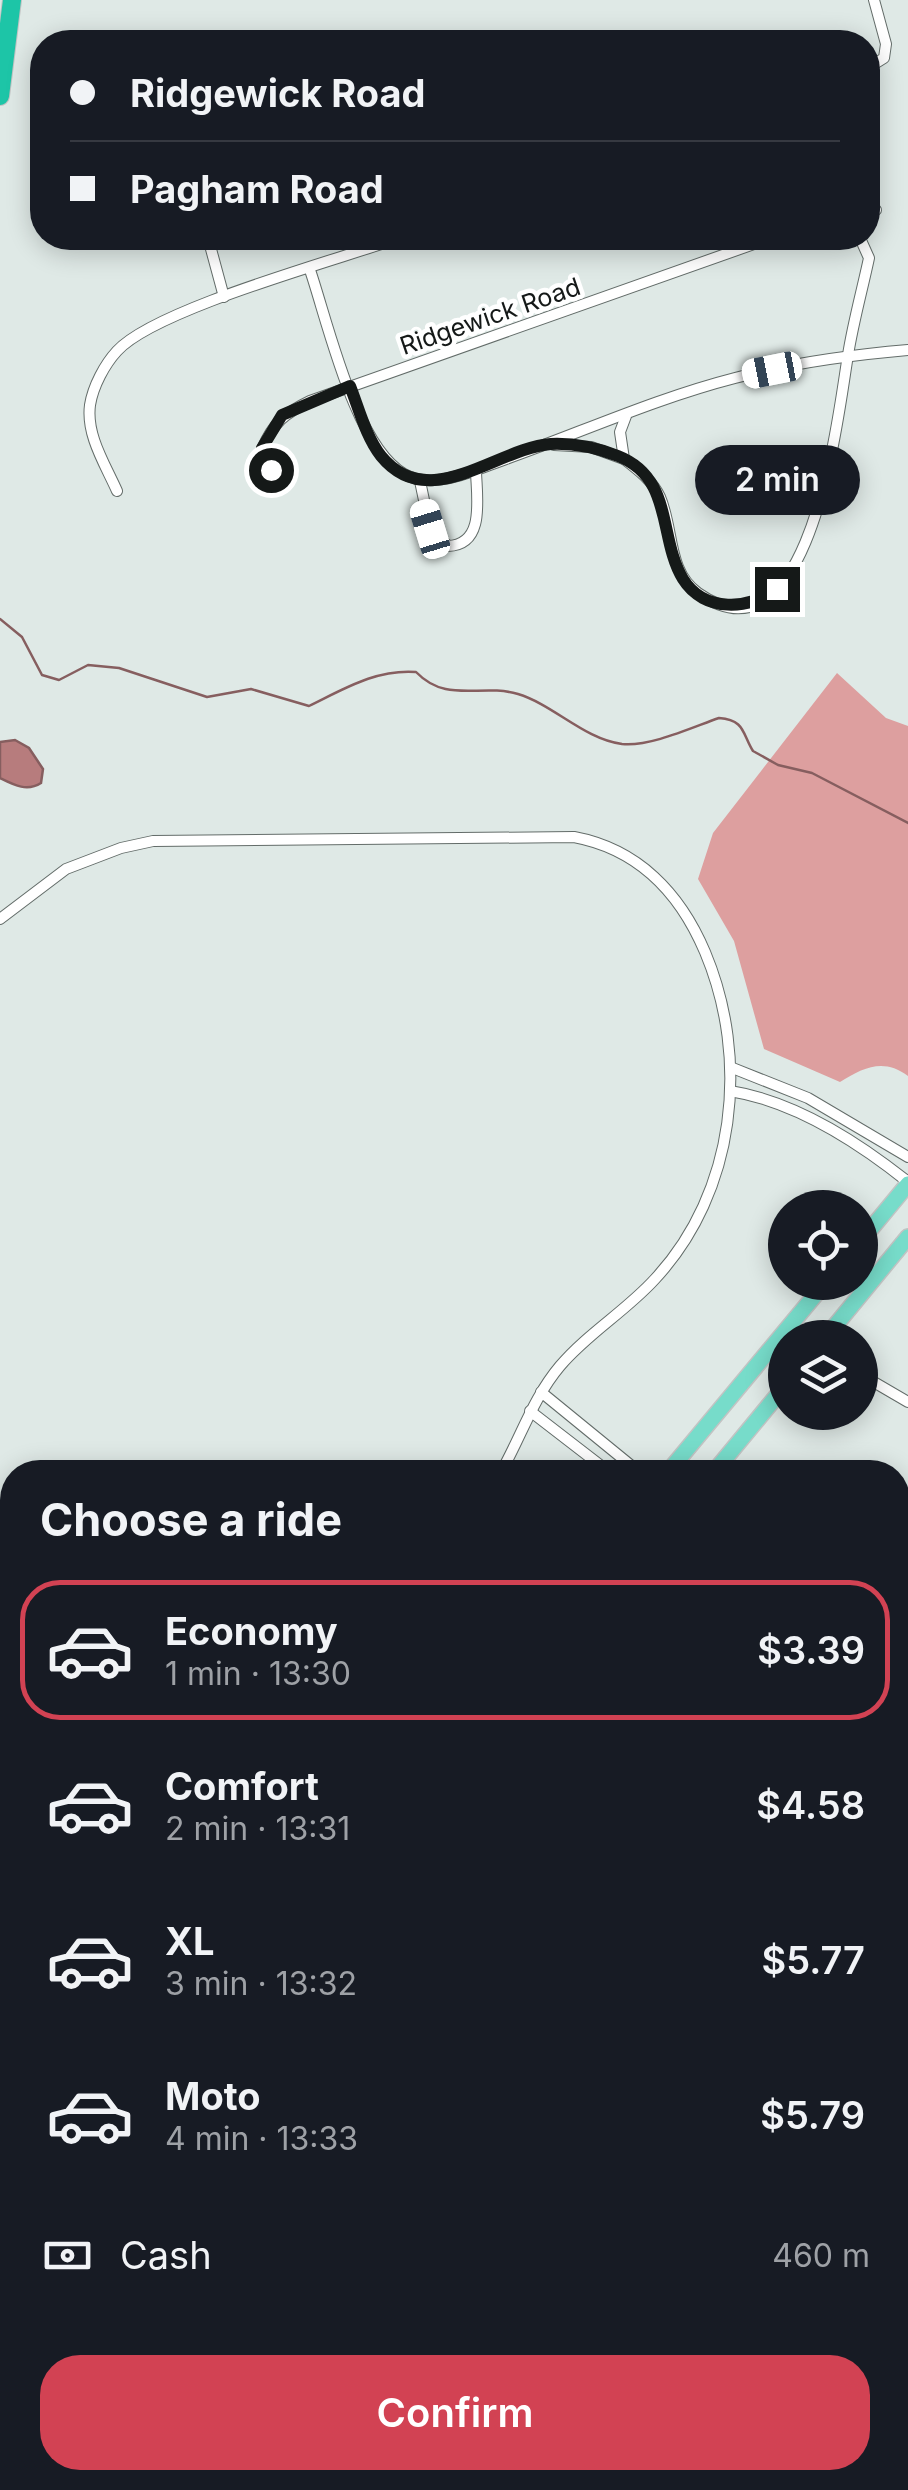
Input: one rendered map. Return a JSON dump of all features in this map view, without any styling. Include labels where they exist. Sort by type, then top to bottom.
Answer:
[{"type":"highway","points":[[0,96],[12,0]]},
{"type":"main road","points":[[878,1220],[908,1183]]},
{"type":"main road","points":[[840,1320],[908,1238]]},
{"type":"main road","points":[[678,1460],[811,1300]]},
{"type":"main road","points":[[724,1460],[768,1407]]},
{"type":"street","points":[[874,0],[886,44],[880,60]]},
{"type":"street","points":[[211,250],[224,297]]},
{"type":"street","points":[[117,491],[91,431],[90,404],[100,375],[118,349],[145,329],[224,297],[366,250]]},
{"type":"street","name":"Ridgewick Road","points":[[271,470],[262,448],[282,415],[350,386],[737,250]]},
{"type":"street","points":[[548,444],[591,447],[624,458],[658,492],[684,582],[700,595],[722,604],[760,602],[792,574],[810,532],[843,396],[869,258],[865,250]]},
{"type":"street","points":[[310,270],[350,386],[382,456],[403,474],[420,481],[476,472],[734,378],[848,355],[908,350]]},
{"type":"street","points":[[624,458],[620,432],[626,416]]},
{"type":"street","points":[[420,481],[430,529],[448,546],[460,546],[471,538],[476,523],[476,472]]},
{"type":"street","points":[[0,918],[66,869],[121,848],[153,841],[551,836],[600,842],[645,868],[672,893],[721,995],[730,1090],[715,1181],[689,1237],[653,1282],[584,1341],[541,1392],[507,1460]]},
{"type":"street","points":[[730,1067],[808,1098],[908,1156]]},
{"type":"street","points":[[730,1090],[768,1099],[822,1126],[877,1158],[908,1183]]},
{"type":"street","points":[[878,1384],[908,1402]]},
{"type":"street","points":[[541,1392],[624,1460]]},
{"type":"street","points":[[530,1412],[593,1460]]},
{"type":"shaded area","points":[[837,673],[886,718],[908,726],[908,1076],[882,1066],[857,1072],[840,1082],[764,1049],[734,941],[698,879],[713,833]]},
{"type":"shaded area","points":[[15,740],[29,748],[43,769],[41,783],[36,786],[15,785],[0,778],[0,742]]},
{"type":"waterway","points":[[0,619],[22,637],[42,675],[59,680],[88,665],[119,668],[207,697],[251,689],[309,706],[374,677],[416,672],[428,682],[452,690],[518,694],[595,736],[622,744],[658,739],[719,718],[727,719],[742,728],[753,751],[778,765],[812,773],[908,823]]},
{"type":"route","points":[[271,470],[262,448],[270,429],[282,415],[350,386],[365,427],[382,456],[403,474],[420,481],[476,472],[548,444],[591,447],[624,458],[658,492],[674,558],[684,582],[700,595],[741,606],[760,602],[777,589]]}]
